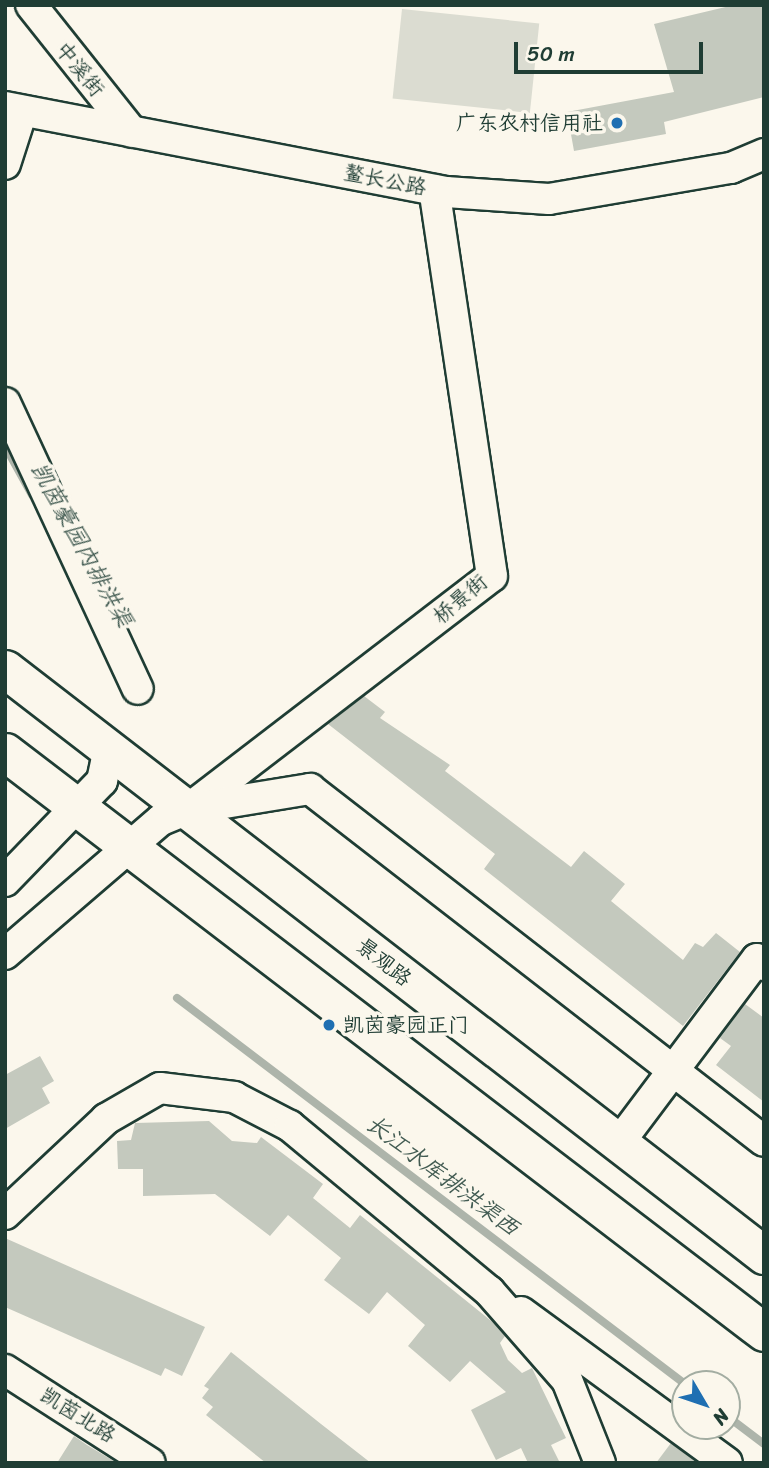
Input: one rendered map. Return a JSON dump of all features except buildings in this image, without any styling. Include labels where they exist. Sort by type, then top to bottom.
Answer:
[{"type":"main road","name":"景观路","points":[[5,669],[764,1255]]},
{"type":"main road","points":[[5,752],[764,1332]]},
{"type":"street","name":"中溪街","points":[[31,5],[132,132]]},
{"type":"street","name":"鳌长公路","points":[[14,109],[434,190],[549,200],[731,168],[764,154]]},
{"type":"street","points":[[5,164],[14,109]]},
{"type":"street","name":"桥景街","points":[[188,809],[492,576],[434,190]]},
{"type":"street","points":[[5,403],[138,689]]},
{"type":"street","points":[[5,881],[80,809],[102,781],[108,747]]},
{"type":"street","points":[[5,954],[130,850],[161,820],[188,809],[310,789],[764,1141]]},
{"type":"street","points":[[618,1144],[757,959],[764,965]]},
{"type":"street","points":[[5,1214],[106,1119],[160,1088],[233,1097],[290,1126],[489,1291],[727,1463]]},
{"type":"street","points":[[489,1291],[567,1380],[600,1463]]},
{"type":"street","name":"凯茵北路","points":[[5,1370],[150,1463]]},
{"type":"shaded area","points":[[402,9],[539,23],[530,113],[393,99]]},
{"type":"waterway","name":"凯茵豪园内排洪渠","points":[[5,446],[32,495]]},
{"type":"waterway","name":"长江水库排洪渠西","points":[[177,998],[671,1373]]},
{"type":"waterway","name":"长江水库排洪渠西","points":[[741,1427],[764,1444]]},
{"type":"place","name":"广东农村信用社","points":[[617,123]]},
{"type":"place","name":"凯茵豪园正门","points":[[329,1025]]}]
